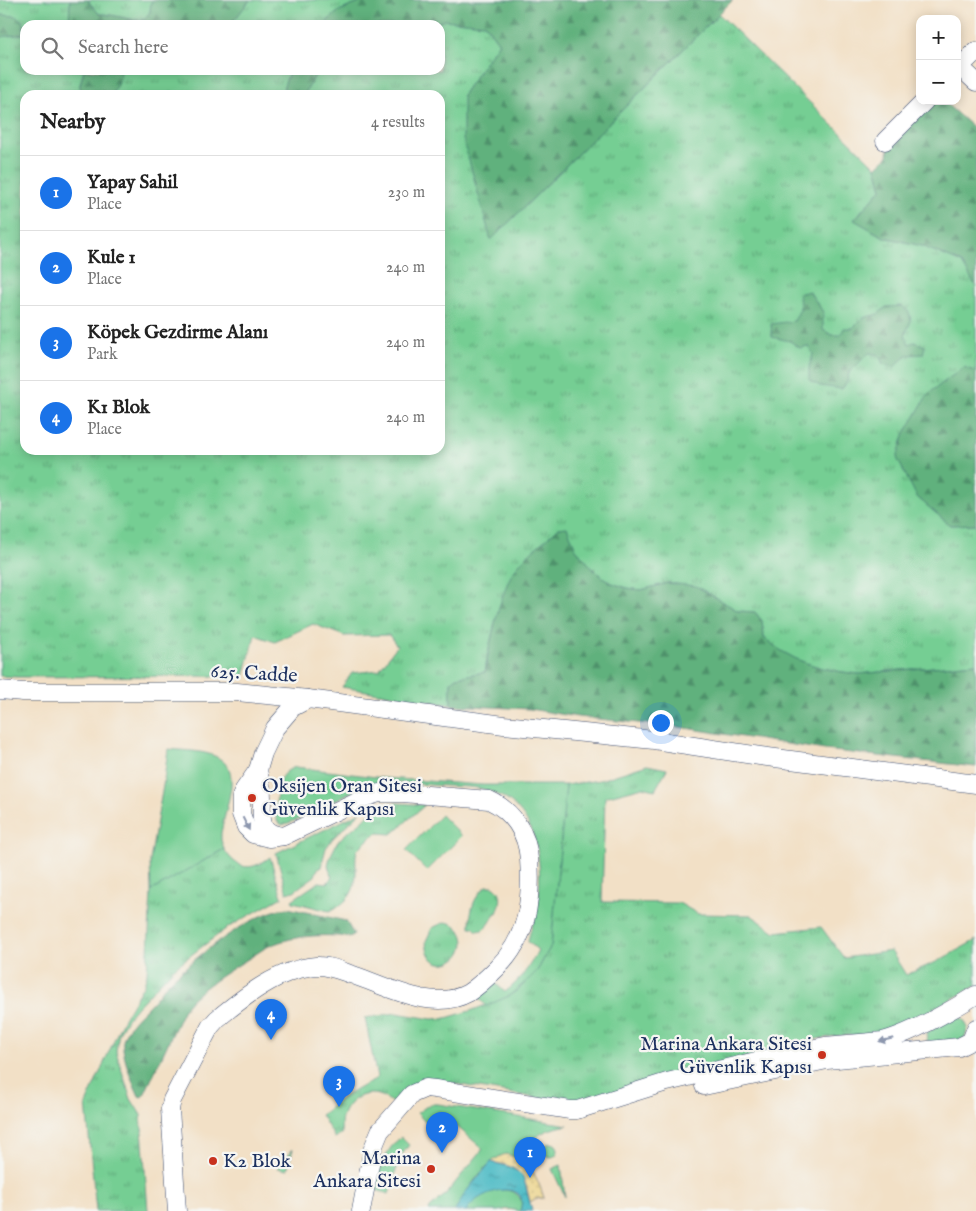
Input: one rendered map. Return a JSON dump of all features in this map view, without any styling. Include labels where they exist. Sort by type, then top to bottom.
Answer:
[{"type":"street","points":[[961,66],[976,51]]},
{"type":"street","points":[[961,70],[976,82]]},
{"type":"street","points":[[885,141],[921,105]]},
{"type":"street","name":"625. Cadde","points":[[0,690],[51,692],[237,692],[308,699],[504,725],[654,740],[976,784]]},
{"type":"street","points":[[177,1211],[170,1109],[172,1100],[210,1027],[217,1019],[269,982],[292,971],[316,966],[335,969],[424,999],[442,1001],[460,996],[476,987],[508,957],[516,946],[526,919],[529,907],[530,869],[524,834],[513,818],[498,804],[489,800],[419,794],[379,794],[361,799],[284,836],[265,838],[249,831],[241,814],[241,797],[244,790],[258,770],[263,753],[275,728],[293,708],[308,699]]},
{"type":"street","points":[[258,770],[262,794],[261,816],[264,827],[270,833],[284,836]]},
{"type":"street","points":[[361,1211],[373,1148],[380,1131],[406,1099],[419,1090],[435,1089],[577,1110],[667,1082],[786,1054],[825,1046],[891,1039],[976,995]]},
{"type":"street","points":[[373,1148],[417,1099],[426,1096],[579,1120],[672,1093],[827,1060],[966,1045],[971,1041],[976,1027],[970,1015],[959,1009],[951,1009]]},
{"type":"street","points":[[924,1023],[920,1033],[921,1039],[927,1048],[932,1050]]},
{"type":"green space","points":[[0,0],[70,0],[69,20],[20,20],[20,26],[16,16],[0,15]]},
{"type":"green space","points":[[70,0],[89,0],[99,14],[138,20],[69,20]]},
{"type":"green space","points":[[89,0],[153,0],[150,12],[144,20],[138,20],[99,14]]},
{"type":"green space","points":[[153,0],[250,0],[235,19],[144,20],[150,12]]},
{"type":"green space","points":[[250,0],[362,0],[339,11],[329,20],[233,20]]},
{"type":"green space","points":[[362,0],[733,0],[491,240],[463,139],[463,94],[499,43],[485,24],[445,20],[329,20],[339,11]]},
{"type":"green space","points":[[719,14],[876,167],[882,188],[854,219],[884,237],[922,246],[962,263],[976,287],[976,372],[964,367],[917,497],[950,525],[976,524],[976,663],[859,674],[812,665],[783,652],[764,638],[762,621],[755,612],[738,611],[721,602],[668,583],[641,590],[626,588],[609,582],[593,569],[576,549],[515,569],[496,619],[485,672],[457,677],[451,682],[451,705],[342,687],[352,673],[379,670],[397,646],[389,635],[344,636],[313,624],[275,642],[255,635],[244,676],[0,676],[0,37],[20,34],[20,75],[83,75],[80,90],[20,90],[20,455],[445,455],[445,90],[307,90],[315,75],[445,75],[445,20],[442,20],[444,19],[485,24],[499,43],[463,94],[491,240]]},
{"type":"green space","points":[[0,15],[16,16],[21,20],[20,34],[0,37]]},
{"type":"green space","points":[[83,75],[120,75],[114,90],[80,90]]},
{"type":"green space","points":[[120,75],[288,75],[284,90],[114,90]]},
{"type":"green space","points":[[288,75],[315,75],[307,90],[284,90]]},
{"type":"green space","points":[[931,105],[948,105],[976,130],[976,287],[962,263],[922,246],[884,237],[854,220],[882,188],[876,167],[888,156],[889,146]]},
{"type":"green space","points":[[809,291],[823,312],[823,330],[832,335],[841,335],[844,328],[853,328],[863,318],[878,314],[886,307],[902,306],[909,312],[911,321],[905,335],[909,344],[914,342],[925,346],[923,354],[907,355],[894,367],[883,364],[879,355],[869,353],[849,373],[847,382],[842,389],[820,386],[809,380],[809,368],[813,354],[808,346],[800,348],[790,341],[772,337],[771,324],[794,321],[800,309],[799,294]]},
{"type":"green space","points":[[964,367],[976,372],[976,524],[950,525],[917,497],[897,458],[904,435],[928,394]]},
{"type":"green space","points":[[567,527],[576,549],[593,569],[609,582],[626,588],[641,590],[668,583],[696,586],[738,611],[755,612],[762,621],[764,638],[784,652],[813,665],[859,674],[976,663],[976,767],[825,750],[679,727],[578,717],[530,709],[451,705],[451,682],[457,677],[485,672],[505,588],[516,568],[558,528]]},
{"type":"green space","points":[[168,749],[211,754],[226,765],[231,774],[231,787],[221,833],[224,849],[151,891],[150,861]]},
{"type":"green space","points":[[647,765],[667,769],[655,790],[643,787],[605,797],[602,902],[679,903],[698,914],[751,915],[775,932],[821,927],[844,958],[891,951],[906,975],[936,962],[976,940],[976,986],[886,1034],[835,1036],[811,1040],[574,1104],[444,1082],[400,1098],[395,1094],[400,1100],[395,1105],[379,1095],[365,1095],[359,1097],[348,1106],[342,1119],[342,1133],[335,1138],[321,1115],[345,1096],[377,1078],[365,1018],[396,1013],[432,1019],[446,1018],[509,996],[520,988],[537,971],[551,946],[566,785],[600,780]]},
{"type":"green space","points":[[296,767],[384,778],[483,785],[566,785],[551,946],[537,971],[509,996],[486,1006],[478,997],[495,983],[505,992],[524,973],[538,950],[528,942],[538,906],[538,854],[528,823],[506,799],[484,789],[474,787],[385,783],[354,791],[303,817],[282,825],[277,821],[276,817],[278,787],[283,775]]},
{"type":"green space","points":[[397,803],[425,805],[392,834],[378,833],[357,850],[356,878],[350,896],[346,900],[329,911],[293,902],[292,900],[319,882],[327,883],[332,877],[328,865],[330,857],[343,836],[377,806]]},
{"type":"green space","points":[[361,812],[333,838],[326,848],[321,867],[317,870],[315,876],[294,891],[287,893],[276,853]]},
{"type":"green space","points":[[441,815],[462,836],[427,871],[406,850]]},
{"type":"green space","points":[[224,849],[239,865],[251,867],[270,857],[282,897],[227,928],[174,968],[127,1019],[119,1033],[116,1051],[131,1099],[141,1115],[148,1211],[96,1211],[86,1104],[122,1022],[144,984],[147,974],[151,891]]},
{"type":"green space","points":[[487,886],[493,886],[499,891],[500,905],[497,913],[495,913],[488,925],[477,931],[470,927],[472,910],[475,899]]},
{"type":"green space","points":[[288,908],[346,921],[354,935],[350,937],[307,936],[285,940],[265,948],[210,984],[190,1001],[184,1009],[144,1095],[139,1096],[124,1054],[123,1041],[127,1030],[164,987],[205,951],[240,927],[257,918],[273,911]]},
{"type":"green space","points":[[445,922],[458,928],[464,942],[462,951],[457,958],[450,962],[442,963],[434,961],[429,953],[426,941],[432,928]]},
{"type":"green space","points":[[956,1016],[964,1020],[968,1028],[964,1039],[931,1043],[927,1040],[926,1033]]},
{"type":"green space","points":[[430,1104],[568,1125],[546,1131],[536,1138],[531,1148],[528,1164],[521,1159],[506,1154],[491,1162],[464,1195],[455,1211],[429,1211],[445,1195],[483,1149],[439,1111],[427,1124],[417,1113]]},
{"type":"green space","points":[[401,1137],[409,1145],[400,1157],[389,1194],[376,1190],[378,1175],[383,1161],[395,1142]]},
{"type":"green space","points":[[548,1143],[554,1143],[558,1150],[554,1157],[548,1157],[544,1153],[544,1147]]},
{"type":"green space","points":[[293,1149],[287,1170],[278,1168],[278,1166]]},
{"type":"green space","points":[[561,1165],[565,1197],[552,1169]]},
{"type":"green space","points":[[499,1190],[517,1194],[521,1201],[520,1211],[508,1209],[498,1211],[466,1211],[480,1197]]},
{"type":"sand","points":[[500,1155],[514,1156],[527,1165],[535,1176],[544,1198],[535,1199],[530,1202],[526,1184],[520,1173],[509,1166],[491,1162]]},
{"type":"water","points":[[491,1162],[511,1167],[523,1176],[532,1211],[520,1211],[522,1201],[519,1194],[503,1190],[482,1196],[466,1211],[455,1211],[465,1193]]},
{"type":"place","name":"Oksijen Oran Sitesi Güvenlik Kapısı","points":[[252,798]]},
{"type":"place","name":"K1 Blok","points":[[271,1040]]},
{"type":"place","name":"Marina Ankara Sitesi Güvenlik Kapısı","points":[[822,1055]]},
{"type":"place","name":"Köpek Gezdirme Alanı","points":[[339,1107]]},
{"type":"place","name":"Kule 1","points":[[442,1153]]},
{"type":"place","name":"K2 Blok","points":[[213,1161]]},
{"type":"place","name":"Marina Ankara Sitesi","points":[[431,1169]]},
{"type":"place","name":"Yapay Sahil","points":[[530,1178]]}]
